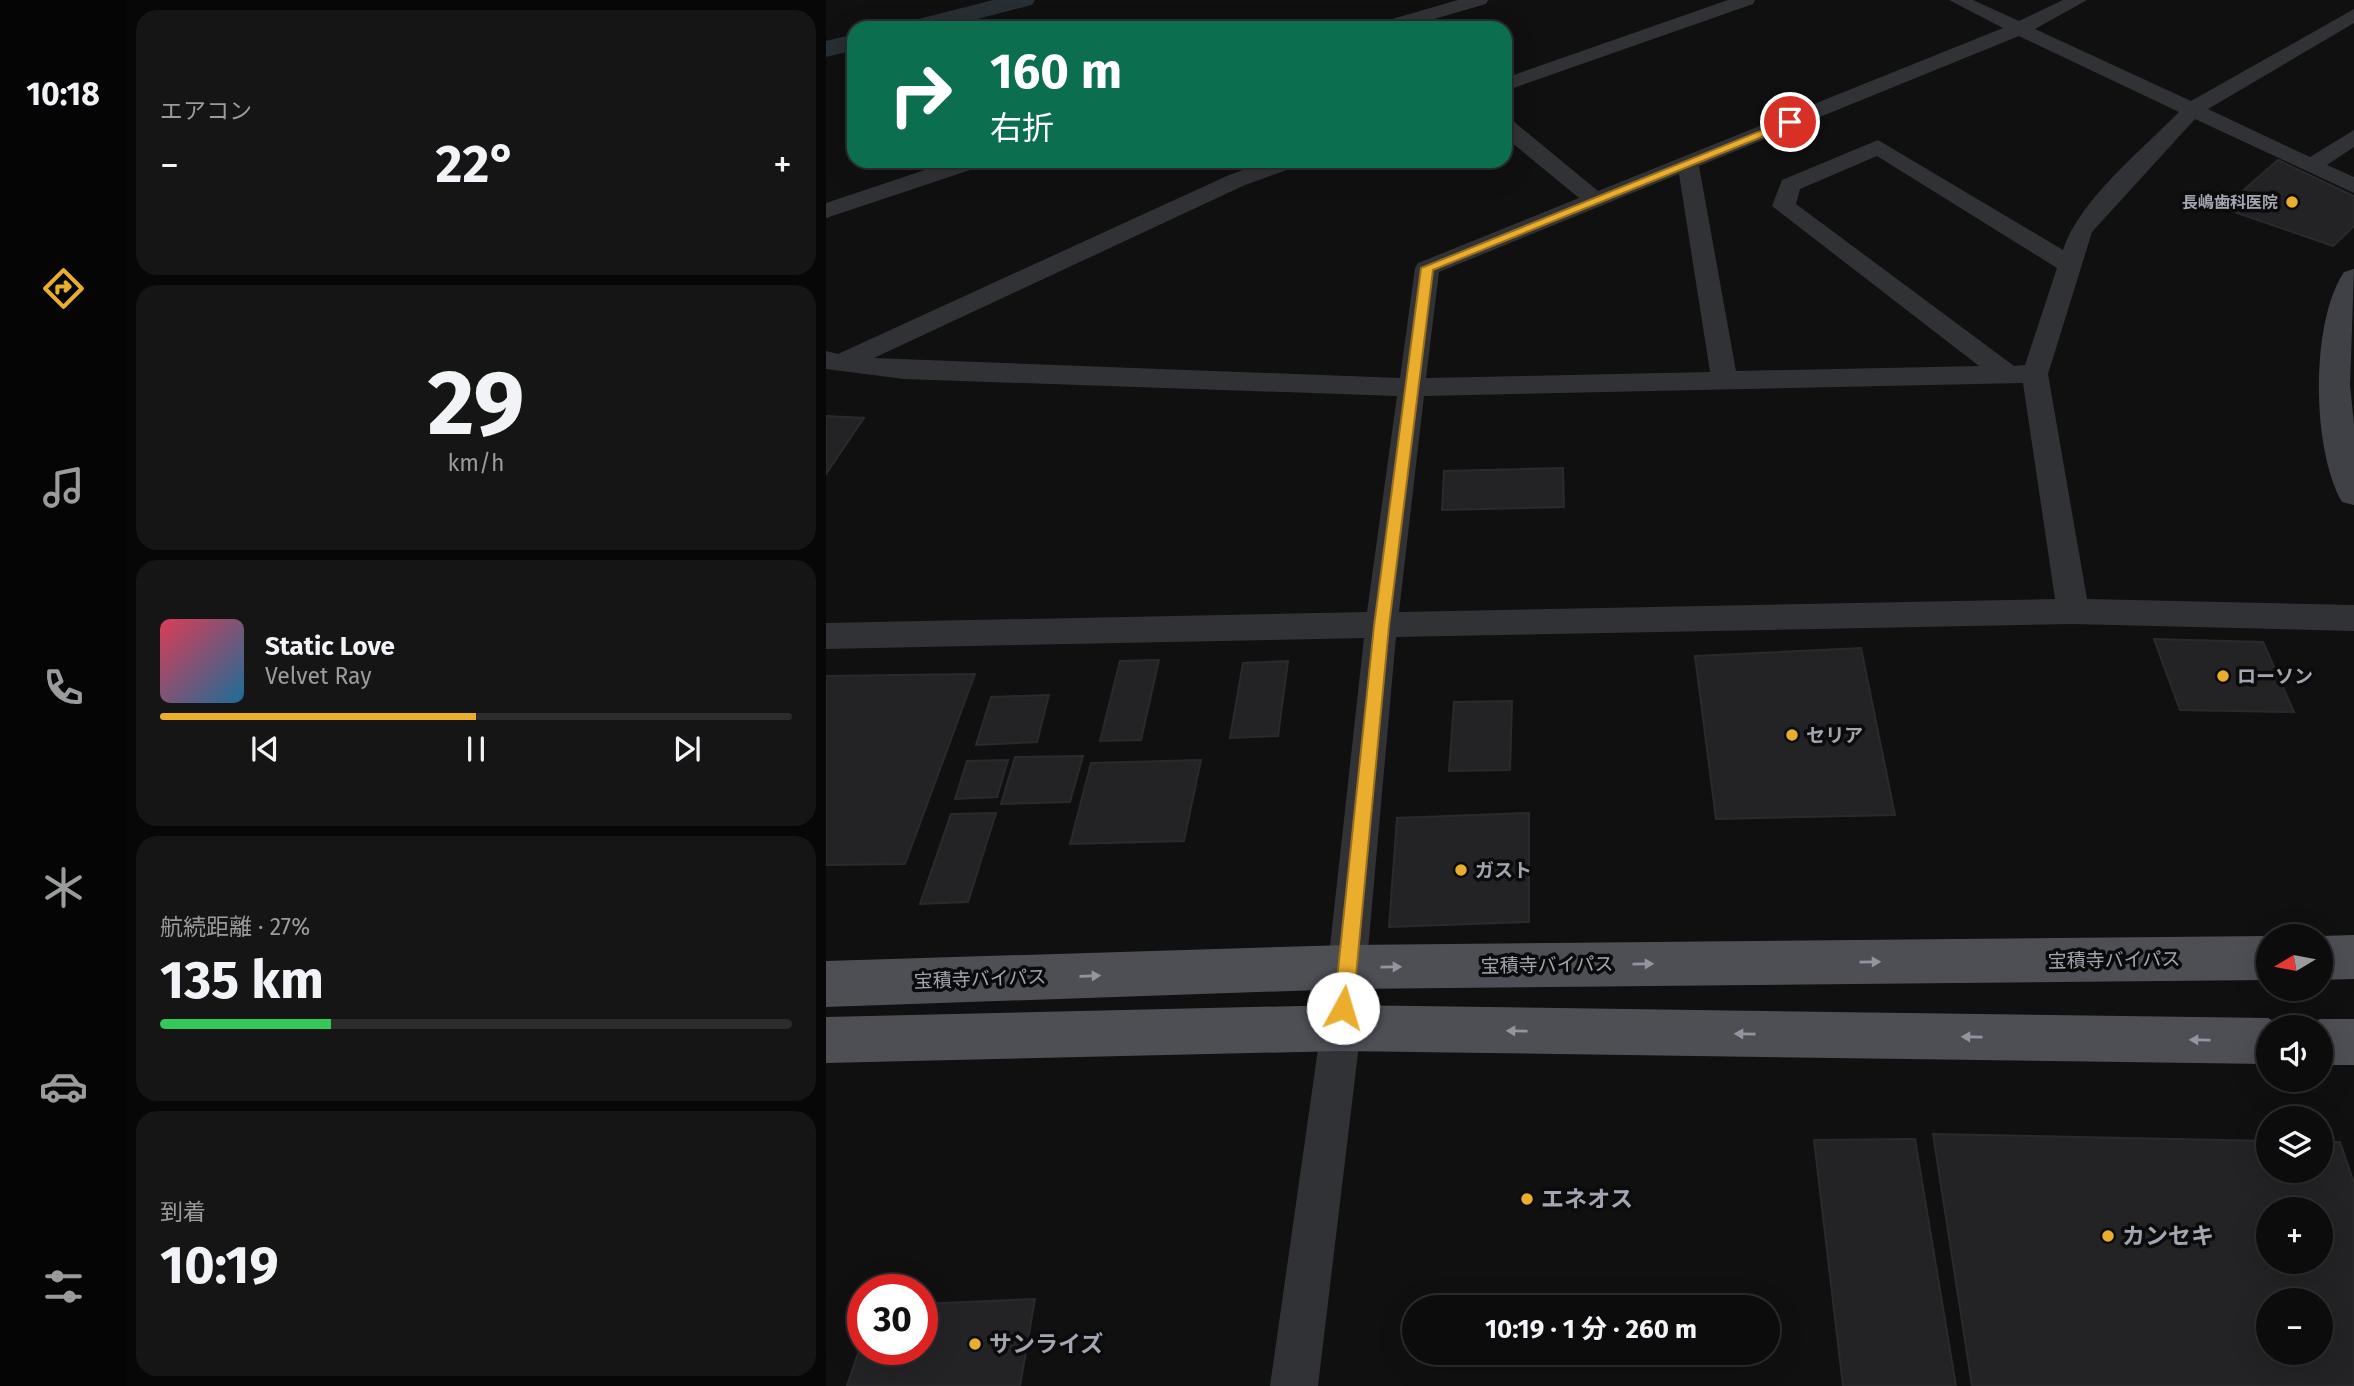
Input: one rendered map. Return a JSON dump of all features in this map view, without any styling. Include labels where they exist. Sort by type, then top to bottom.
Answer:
[{"type":"main road","points":[[2333,958],[2354,957]]},
{"type":"main road","name":"宝積寺バイパス","points":[[826,984],[1348,967],[2256,958]]},
{"type":"main road","points":[[826,1040],[1341,1028],[2256,1041]]},
{"type":"main road","points":[[2333,1042],[2354,1042]]},
{"type":"street","points":[[1405,21],[1454,3],[1479,0]]},
{"type":"street","points":[[1512,83],[1746,0]]},
{"type":"street","points":[[1958,0],[2354,186]]},
{"type":"street","points":[[1294,1386],[1341,1028],[1381,626],[1427,268],[2019,29],[2078,0]]},
{"type":"street","points":[[2073,611],[2035,374],[2081,231],[2104,202],[2193,109],[2354,15]]},
{"type":"street","points":[[1512,132],[1594,199]]},
{"type":"street","points":[[2312,165],[2354,138]]},
{"type":"street","points":[[2006,373],[1784,206],[1790,185],[1878,147],[2071,266]]},
{"type":"street","points":[[1688,163],[1724,379]]},
{"type":"street","points":[[826,211],[953,168]]},
{"type":"street","points":[[833,362],[1237,180],[1270,168]]},
{"type":"street","points":[[2354,278],[2343,304],[2333,347],[2333,400],[2341,450],[2354,493]]},
{"type":"street","points":[[833,362],[904,370],[1411,387],[2035,374]]},
{"type":"street","points":[[826,636],[2073,611],[2354,618]]},
{"type":"building","name":"長嶋歯科医院","points":[[2278,160],[2354,196],[2354,226],[2333,246],[2223,208]]},
{"type":"building","points":[[826,416],[864,418],[826,474]]},
{"type":"building","points":[[1563,468],[1564,507],[1442,510],[1444,471]]},
{"type":"building","name":"ローソン","points":[[2154,639],[2263,642],[2294,712],[2180,710]]},
{"type":"building","name":"セリア","points":[[1861,648],[1895,815],[1716,819],[1695,656]]},
{"type":"building","points":[[1159,660],[1141,740],[1100,741],[1120,661]]},
{"type":"building","points":[[1288,661],[1278,736],[1230,738],[1243,663]]},
{"type":"building","points":[[975,674],[905,864],[826,865],[826,676]]},
{"type":"building","points":[[1049,695],[1037,742],[976,745],[991,697]]},
{"type":"building","points":[[1512,701],[1510,770],[1449,771],[1454,702]]},
{"type":"building","points":[[1083,756],[1070,802],[1001,804],[1015,757]]},
{"type":"building","points":[[1008,760],[997,797],[955,799],[967,761]]},
{"type":"building","points":[[1201,760],[1184,841],[1070,844],[1091,763]]},
{"type":"building","points":[[996,813],[968,902],[920,904],[951,814]]},
{"type":"building","name":"ガスト","points":[[1529,813],[1529,922],[1389,927],[1397,818]]},
{"type":"building","name":"カンセキ","points":[[1933,1134],[2256,1141],[2256,1183],[2333,1183],[2333,1142],[2340,1142],[2354,1183],[2354,1386],[1972,1386]]},
{"type":"building","points":[[1915,1139],[1956,1386],[1843,1386],[1814,1140]]},
{"type":"building","name":"サンライズ","points":[[1035,1299],[1020,1386],[847,1386],[854,1365],[938,1365],[938,1303]]},
{"type":"waterway","points":[[940,21],[1023,0]]},
{"type":"waterway","points":[[826,49],[847,44]]},
{"type":"place","name":"長嶋歯科医院","points":[[2292,202]]},
{"type":"place","name":"ローソン","points":[[2223,676]]},
{"type":"place","name":"セリア","points":[[1792,735]]},
{"type":"place","name":"ガスト","points":[[1461,870]]},
{"type":"place","name":"エネオス","points":[[1527,1199]]},
{"type":"place","name":"カンセキ","points":[[2108,1236]]},
{"type":"place","name":"サンライズ","points":[[975,1344]]},
{"type":"route","points":[[1343,1008],[1381,626],[1427,268],[1790,122]]}]
